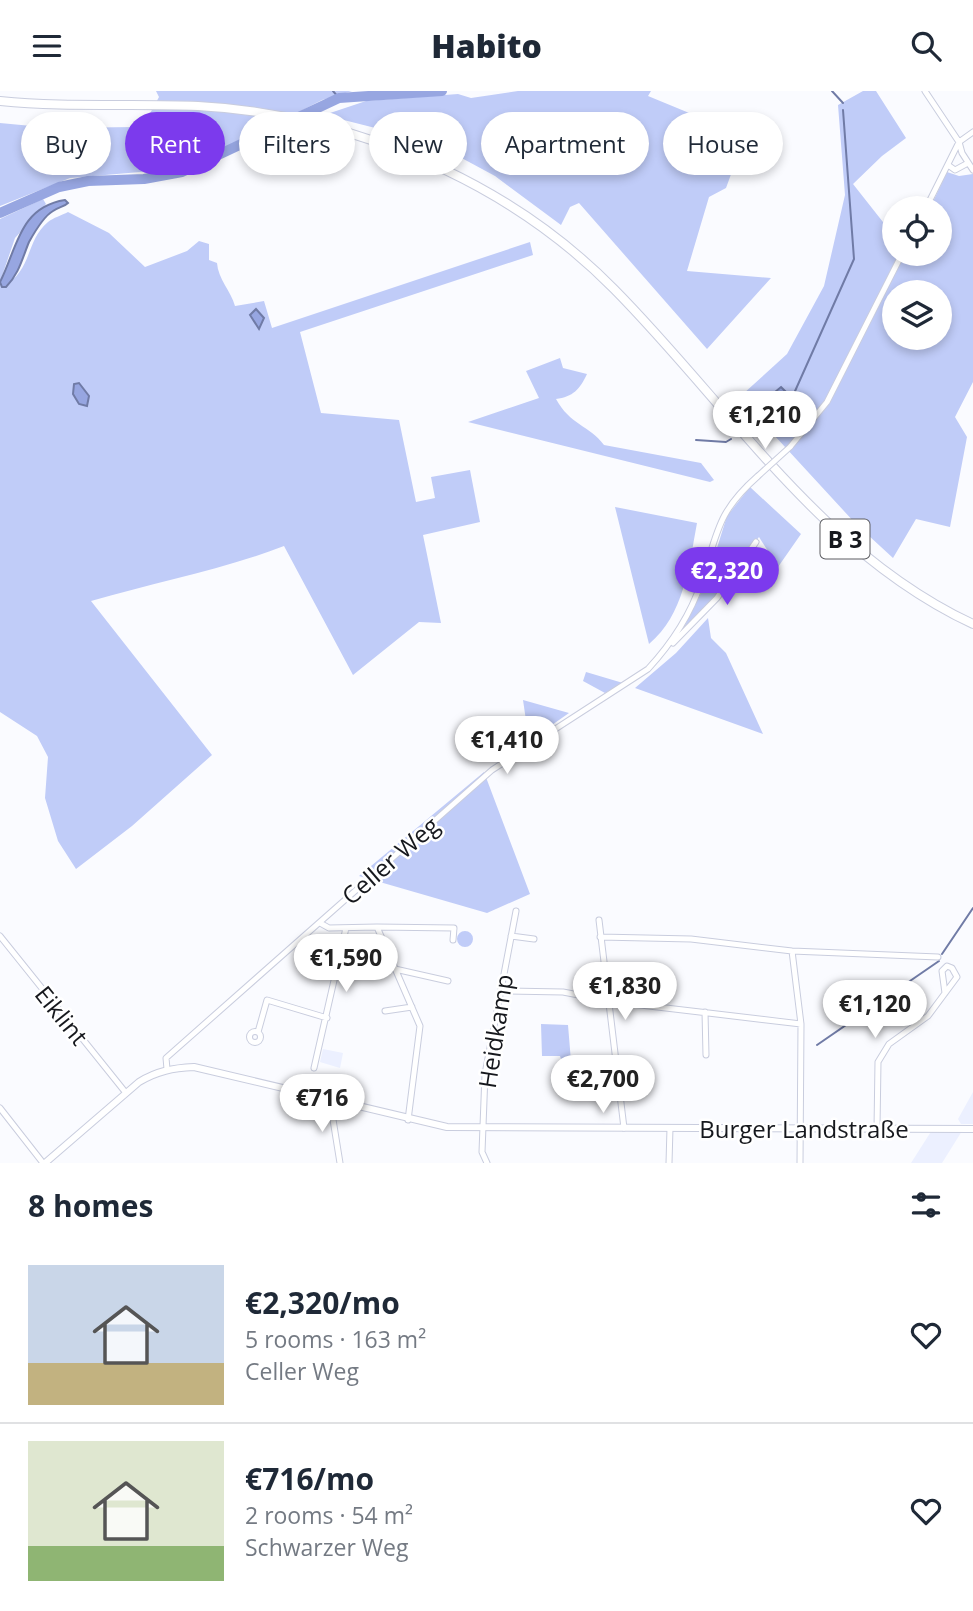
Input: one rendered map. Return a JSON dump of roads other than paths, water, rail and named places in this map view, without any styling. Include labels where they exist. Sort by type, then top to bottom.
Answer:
[{"type":"highway","name":"B 3","points":[[0,101],[60,106],[196,106],[264,113],[330,127],[399,150],[485,190],[531,218],[614,288],[774,469],[834,530],[908,587],[973,624]]},
{"type":"street","points":[[925,91],[959,142],[973,170]]},
{"type":"street","points":[[932,196],[959,142],[973,132]]},
{"type":"street","points":[[948,165],[955,170],[968,163]]},
{"type":"street","name":"Celler Weg","points":[[668,647],[701,583],[720,520],[733,500],[790,447],[827,402],[896,266]]},
{"type":"street","name":"Celler Weg","points":[[167,1069],[166,1058],[492,770],[648,669],[717,598],[756,542]]},
{"type":"street","name":"Heidkamp","points":[[487,1163],[482,1152],[485,1074],[516,911]]},
{"type":"street","points":[[599,920],[624,1128]]},
{"type":"street","points":[[320,923],[329,928],[454,928],[453,940]]},
{"type":"street","points":[[377,927],[420,1026],[408,1120]]},
{"type":"street","points":[[314,1068],[346,928]]},
{"type":"street","name":"Eiklint","points":[[0,936],[126,1093]]},
{"type":"street","points":[[511,936],[534,939]]},
{"type":"street","points":[[600,937],[691,939],[792,951],[937,957]]},
{"type":"street","points":[[792,951],[801,1024],[803,1128],[800,1163]]},
{"type":"street","points":[[396,969],[448,981]]},
{"type":"street","points":[[501,991],[563,992],[801,1024]]},
{"type":"street","points":[[877,1128],[878,1062],[888,1044],[928,1016],[945,993]]},
{"type":"street","points":[[258,1032],[267,1000],[327,1018]]},
{"type":"street","points":[[385,1011],[412,1007]]},
{"type":"street","points":[[705,1012],[706,1055]]},
{"type":"street","name":"Burger Landstraße","points":[[44,1163],[126,1093],[152,1075],[167,1069],[194,1067],[408,1120],[447,1127],[973,1129]]},
{"type":"street","points":[[330,1101],[340,1163]]},
{"type":"street","points":[[0,1108],[44,1163]]},
{"type":"street","points":[[669,1163],[670,1128]]},
{"type":"waterway","points":[[333,91],[339,98]]},
{"type":"waterway","points":[[0,213],[59,187],[88,181],[144,179],[182,172],[339,98],[442,91]]},
{"type":"waterway","points":[[832,91],[843,103]]},
{"type":"waterway","points":[[760,414],[774,424],[783,418],[854,259],[843,110]]},
{"type":"waterway","points":[[696,440],[726,442],[731,439]]},
{"type":"waterway","points":[[942,954],[973,908]]},
{"type":"waterway","points":[[817,1045],[939,961]]}]
